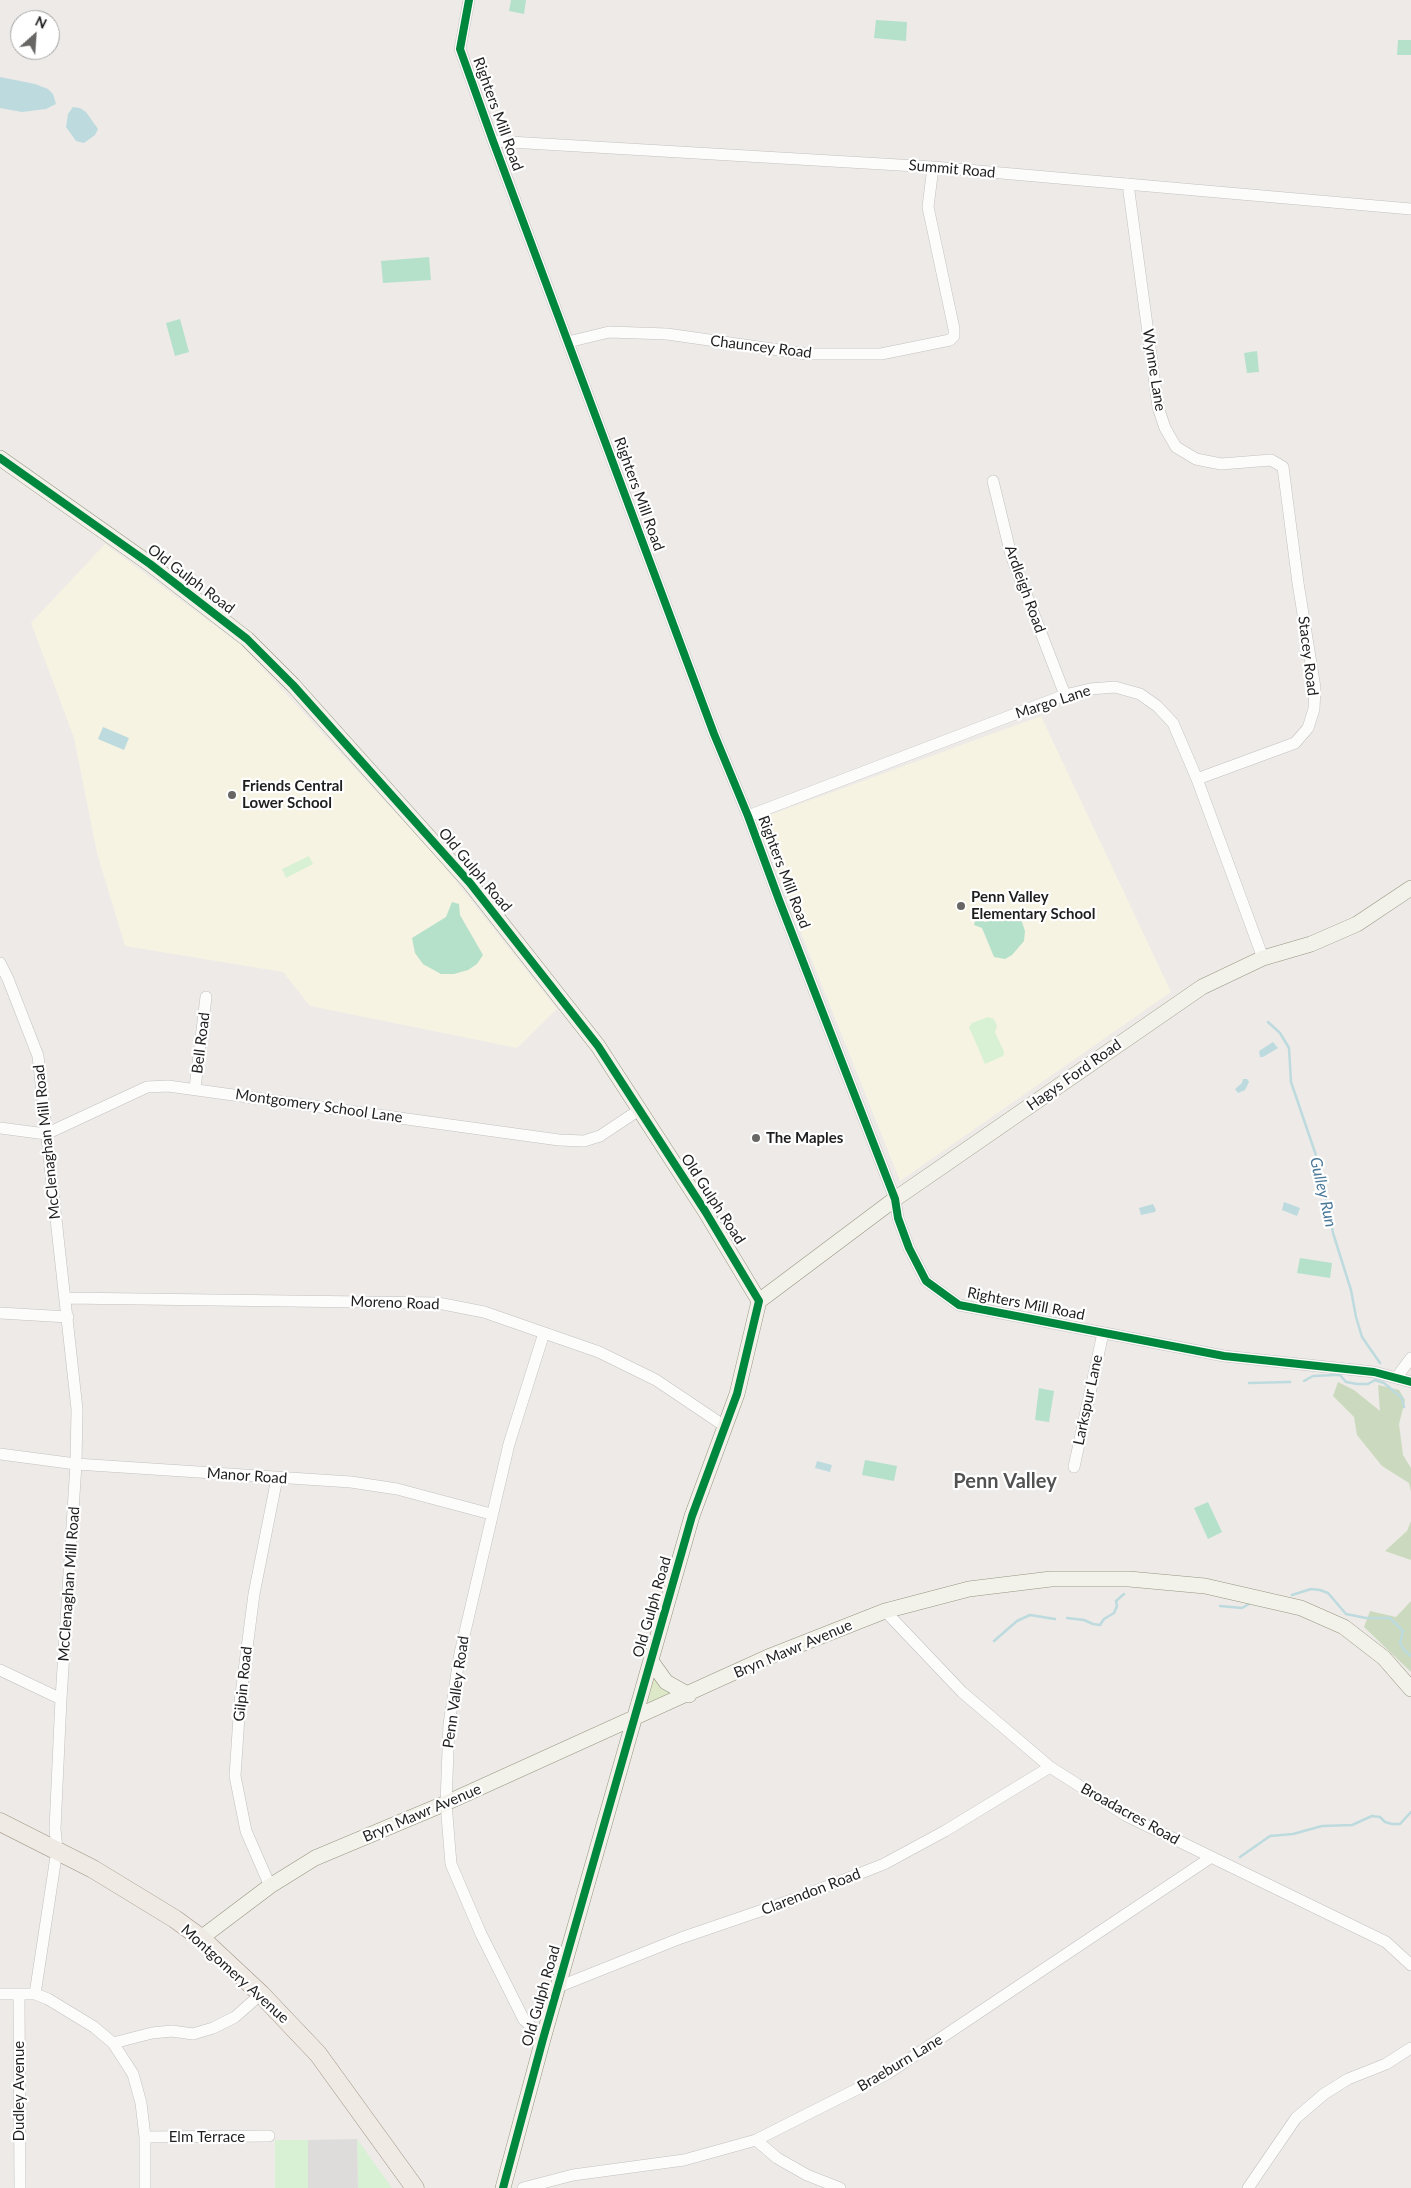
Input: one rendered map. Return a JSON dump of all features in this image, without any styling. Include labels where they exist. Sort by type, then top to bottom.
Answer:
[{"type":"main road","name":"Montgomery Avenue","points":[[0,1822],[57,1850],[136,1894],[201,1938],[261,1994],[318,2054],[415,2188]]},
{"type":"street","name":"Righters Mill Road","points":[[469,0],[460,49],[493,142],[714,734],[748,816],[895,1199],[898,1218],[918,1269],[926,1281],[956,1304],[1224,1356],[1374,1372],[1411,1382]]},
{"type":"street","name":"Summit Road","points":[[493,142],[933,167],[1411,209]]},
{"type":"street","name":"Chauncey Road","points":[[568,342],[609,332],[667,334],[807,354],[881,354],[945,341],[954,336],[954,329],[928,206],[933,167]]},
{"type":"street","name":"Wynne Lane","points":[[1128,184],[1158,407],[1164,428],[1176,447],[1196,459],[1221,464],[1271,460],[1279,463]]},
{"type":"street","name":"Old Gulph Road","points":[[0,458],[150,564],[240,634],[293,685],[475,889],[598,1046],[705,1211],[759,1301],[737,1394],[692,1516],[543,2038],[503,2188]]},
{"type":"street","name":"Stacey Road","points":[[1197,779],[1295,743],[1308,728],[1314,709],[1315,688],[1298,582],[1284,471],[1279,463]]},
{"type":"street","name":"Ardleigh Road","points":[[993,481],[1011,555],[1065,695]]},
{"type":"street","name":"Margo Lane","points":[[748,816],[1065,695],[1090,688],[1115,687],[1140,694],[1157,706],[1173,723],[1197,779],[1263,958]]},
{"type":"street","name":"Hagys Ford Road","points":[[759,1301],[895,1199],[1202,987],[1263,958],[1311,944],[1356,924],[1411,888]]},
{"type":"street","name":"McClenaghan Mill Road","points":[[0,963],[38,1056],[77,1409],[76,1464],[61,1699],[56,1829],[57,1850],[35,1994]]},
{"type":"street","name":"Bell Road","points":[[195,1088],[206,997]]},
{"type":"street","name":"Montgomery School Lane","points":[[46,1134],[146,1087],[168,1086],[195,1088],[560,1140],[584,1141],[600,1136],[639,1110]]},
{"type":"street","points":[[0,1128],[46,1134]]},
{"type":"street","name":"Moreno Road","points":[[65,1298],[438,1303],[484,1312],[571,1342],[627,1365],[677,1393],[726,1427]]},
{"type":"street","points":[[0,1313],[68,1317]]},
{"type":"street","name":"Penn Valley Road","points":[[543,2038],[524,2020],[477,1926],[451,1864],[446,1803],[449,1724],[460,1653],[491,1514],[509,1444],[544,1333]]},
{"type":"street","name":"Larkspur Lane","points":[[1074,1468],[1103,1333]]},
{"type":"street","points":[[1396,1378],[1411,1358]]},
{"type":"street","name":"Manor Road","points":[[0,1454],[76,1464],[351,1482],[397,1489],[491,1514]]},
{"type":"street","name":"Gilpin Road","points":[[270,1886],[246,1831],[235,1776],[240,1702],[254,1594],[276,1478]]},
{"type":"street","name":"Bryn Mawr Avenue","points":[[201,1938],[270,1886],[315,1858],[446,1803],[689,1695],[768,1657],[885,1611],[968,1589],[1051,1579],[1129,1579],[1205,1586],[1301,1608],[1344,1628],[1384,1658],[1411,1689]]},
{"type":"street","name":"Broadacres Road","points":[[885,1611],[962,1692],[1050,1767],[1125,1815],[1386,1942],[1411,1965]]},
{"type":"street","points":[[651,1661],[666,1682],[689,1695]]},
{"type":"street","points":[[0,1670],[61,1699]]},
{"type":"street","name":"Clarendon Road","points":[[558,1987],[681,1938],[795,1899],[884,1864],[945,1831],[1050,1767]]},
{"type":"street","name":"Braeburn Lane","points":[[523,2188],[573,2175],[684,2160],[756,2140],[887,2074],[1210,1858]]},
{"type":"street","points":[[0,1994],[35,1994],[48,1999],[114,2043],[133,2074],[141,2103],[145,2137],[145,2188]]},
{"type":"street","name":"Dudley Avenue","points":[[19,1994],[20,2188]]},
{"type":"street","points":[[114,2043],[152,2033],[172,2031],[193,2034],[213,2028],[235,2017],[261,1994]]},
{"type":"street","points":[[1248,2188],[1296,2118],[1324,2094],[1348,2079],[1386,2064],[1411,2048]]},
{"type":"street","name":"Elm Terrace","points":[[145,2137],[269,2136]]},
{"type":"street","points":[[756,2140],[777,2158],[807,2175],[840,2188]]},
{"type":"shaded area","name":"Friends Central Lower School","points":[[105,544],[241,645],[439,860],[557,1009],[517,1048],[310,1006],[283,972],[125,946],[97,853],[74,738],[31,623]]},
{"type":"shaded area","name":"Penn Valley Elementary School","points":[[1041,716],[1171,992],[900,1181],[756,820]]},
{"type":"shaded area","points":[[357,2139],[358,2188],[308,2188],[308,2140]]},
{"type":"green space","points":[[511,0],[526,0],[524,14],[509,11]]},
{"type":"green space","points":[[876,20],[907,22],[906,41],[874,38]]},
{"type":"green space","points":[[1398,40],[1411,40],[1411,55],[1397,55]]},
{"type":"green space","points":[[429,257],[431,280],[383,283],[381,261]]},
{"type":"green space","points":[[180,319],[189,352],[175,356],[166,323]]},
{"type":"green space","points":[[1257,351],[1259,372],[1247,373],[1244,353]]},
{"type":"green space","points":[[309,856],[313,864],[286,878],[282,869]]},
{"type":"green space","points":[[452,902],[459,904],[460,915],[483,955],[477,964],[468,970],[454,974],[441,974],[423,964],[415,953],[412,938],[446,917]]},
{"type":"green space","points":[[1013,912],[1022,922],[1025,931],[1024,941],[1012,955],[1005,959],[994,957],[982,928],[974,925],[975,921],[978,919],[985,922]]},
{"type":"green space","points":[[988,1017],[994,1019],[997,1026],[995,1032],[1004,1052],[1003,1056],[985,1064],[969,1027],[972,1023]]},
{"type":"green space","points":[[1300,1258],[1332,1263],[1330,1278],[1297,1273]]},
{"type":"green space","points":[[1338,1382],[1354,1390],[1380,1411],[1378,1385],[1399,1390],[1405,1400],[1399,1424],[1403,1455],[1411,1468],[1411,1492],[1409,1483],[1382,1466],[1357,1435],[1354,1417],[1333,1396]]},
{"type":"green space","points":[[1039,1388],[1054,1391],[1049,1422],[1035,1420]]},
{"type":"green space","points":[[865,1460],[897,1466],[894,1481],[862,1475]]},
{"type":"green space","points":[[1208,1502],[1222,1532],[1208,1539],[1194,1508]]},
{"type":"green space","points":[[1411,1521],[1411,1560],[1385,1551],[1407,1531]]},
{"type":"green space","points":[[1411,1601],[1411,1672],[1364,1627],[1370,1611],[1396,1617]]},
{"type":"green space","points":[[652,1678],[655,1678],[672,1692],[650,1703],[646,1699]]},
{"type":"green space","points":[[357,2139],[392,2188],[358,2188]]},
{"type":"green space","points":[[275,2140],[308,2140],[308,2188],[275,2188]]},
{"type":"water","points":[[0,77],[35,84],[48,89],[53,94],[56,104],[46,109],[22,112],[0,108]]},
{"type":"water","points":[[73,107],[80,108],[86,112],[98,129],[95,135],[84,143],[76,141],[66,127],[68,114]]},
{"type":"water","points":[[103,727],[129,738],[124,750],[98,739]]},
{"type":"water","points":[[1273,1042],[1278,1048],[1260,1057],[1259,1051]]},
{"type":"water","points":[[1243,1079],[1247,1079],[1249,1082],[1245,1090],[1238,1093],[1235,1089],[1242,1083]]},
{"type":"water","points":[[1284,1202],[1300,1208],[1297,1216],[1282,1210]]},
{"type":"water","points":[[1153,1204],[1155,1212],[1141,1215],[1139,1208]]},
{"type":"water","points":[[817,1461],[832,1465],[830,1472],[815,1468]]},
{"type":"waterway","name":"Gulley Run","points":[[1268,1022],[1280,1033],[1289,1048],[1291,1082],[1320,1167],[1333,1233],[1351,1290],[1356,1317],[1362,1337],[1380,1363]]},
{"type":"waterway","points":[[1304,1381],[1313,1376],[1335,1375],[1340,1375],[1346,1382],[1357,1384],[1368,1384],[1375,1380],[1384,1383],[1402,1398],[1404,1407]]},
{"type":"waterway","points":[[1249,1383],[1290,1382]]},
{"type":"waterway","points":[[1292,1595],[1311,1589],[1320,1590],[1328,1593],[1346,1614],[1366,1618],[1390,1618],[1403,1631],[1400,1643],[1411,1656]]},
{"type":"waterway","points":[[1067,1618],[1084,1620],[1100,1625],[1104,1619],[1114,1613],[1117,1606],[1116,1601],[1124,1594]]},
{"type":"waterway","points":[[1220,1606],[1242,1608],[1249,1604]]},
{"type":"waterway","points":[[994,1641],[1017,1621],[1030,1615],[1055,1619]]},
{"type":"waterway","points":[[1240,1857],[1270,1836],[1293,1834],[1322,1826],[1352,1825],[1372,1816],[1380,1817],[1385,1822],[1400,1824],[1411,1812]]},
{"type":"cycle path","points":[[469,0],[460,49],[714,734],[748,816],[895,1199],[898,1218],[909,1248],[926,1281],[959,1305],[1224,1356],[1374,1372],[1411,1382]]},
{"type":"cycle path","points":[[0,458],[150,564],[247,639],[293,685],[470,883],[598,1046],[705,1211],[759,1301],[737,1394],[692,1516],[543,2039],[503,2188]]},
{"type":"place","name":"Friends Central Lower School","points":[[232,795]]},
{"type":"place","name":"Penn Valley Elementary School","points":[[961,906]]},
{"type":"place","name":"The Maples","points":[[756,1138]]},
{"type":"district","name":"Penn Valley","points":[[1005,1482]]}]
